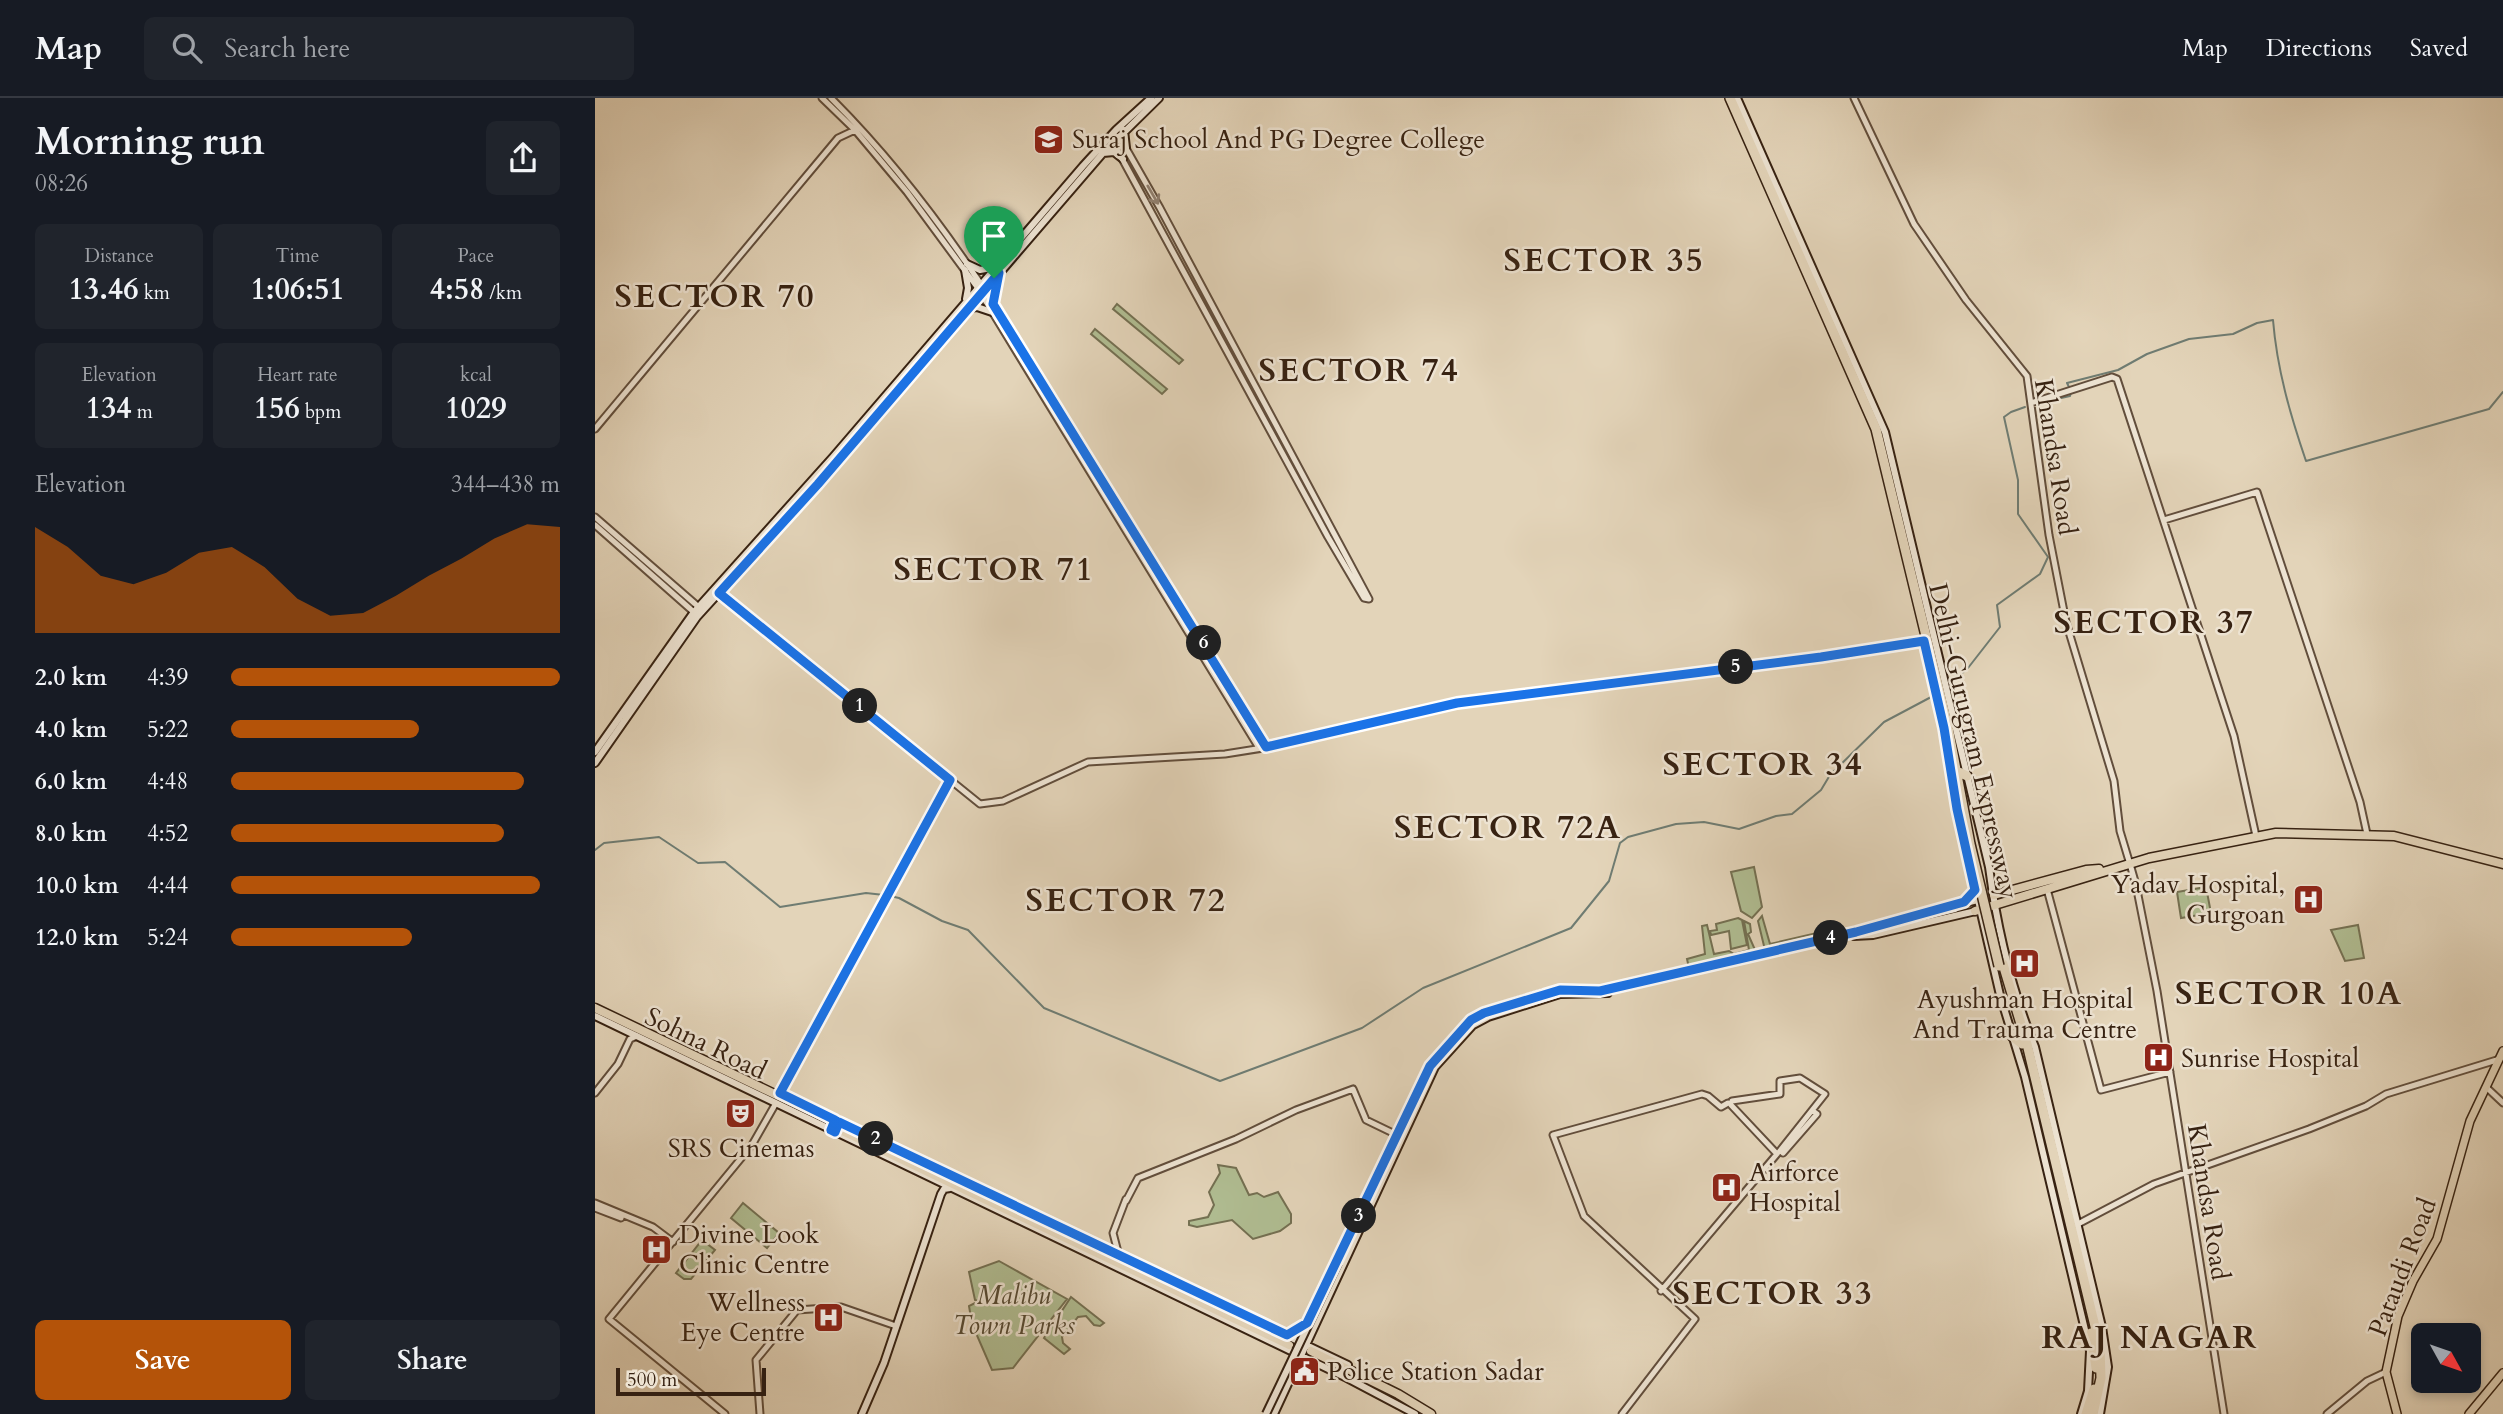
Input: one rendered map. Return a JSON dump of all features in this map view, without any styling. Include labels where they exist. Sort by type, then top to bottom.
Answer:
[{"type":"highway","name":"Delhi-Gurugram Expressway","points":[[1731,98],[1741,112],[1880,429],[1941,676],[1970,844],[1999,966],[2024,1044],[2100,1347],[2101,1378],[2093,1414]]},
{"type":"highway","name":"Delhi-Gurugram Expressway","points":[[1731,98],[1876,429],[2003,964],[2023,1023],[2024,1044],[2091,1333],[2095,1380],[2084,1414]]},
{"type":"highway","points":[[2292,832],[2394,836],[2424,842]]},
{"type":"highway","points":[[1995,896],[2008,900],[2161,854],[2255,834],[2292,832],[2401,835],[2503,863]]},
{"type":"highway","points":[[1980,913],[1995,896],[2026,890],[2086,870],[2092,873]]},
{"type":"highway","name":"Sohna Road","points":[[595,1011],[1150,1277],[1177,1294],[1290,1348]]},
{"type":"highway","points":[[2013,1037],[2024,1044]]},
{"type":"highway","name":"Sohna Road","points":[[1150,1277],[1171,1283],[1290,1348]]},
{"type":"highway","points":[[1307,1352],[1423,1414]]},
{"type":"highway","points":[[1307,1352],[1398,1394],[1431,1414]]},
{"type":"main road","points":[[595,764],[698,612],[719,593],[968,305],[996,265],[1116,130],[1151,98]]},
{"type":"main road","points":[[980,288],[999,273],[1103,152],[1159,98]]},
{"type":"main road","points":[[1731,98],[1870,421],[1944,728],[1988,866],[2023,1023],[2035,1049],[2102,1327],[2108,1367],[2100,1414]]},
{"type":"main road","points":[[1119,136],[1126,148]]},
{"type":"main road","points":[[1103,152],[1114,152],[1123,159]]},
{"type":"main road","points":[[968,305],[966,267],[980,270],[996,265]]},
{"type":"main road","points":[[993,304],[999,273]]},
{"type":"main road","points":[[968,305],[992,312]]},
{"type":"main road","points":[[595,752],[698,612],[837,456]]},
{"type":"main road","points":[[1956,766],[1957,809],[1980,913],[2089,1351],[2090,1378],[2084,1414]]},
{"type":"main road","points":[[1971,870],[1975,862],[1982,861],[1988,866]]},
{"type":"main road","points":[[1964,902],[1975,890]]},
{"type":"main road","points":[[1856,934],[1964,902],[1995,896],[2000,892],[2026,890]]},
{"type":"main road","points":[[2000,928],[1999,912],[2008,900]]},
{"type":"main road","points":[[1269,1414],[1427,1077],[1461,1038],[1483,1019],[1543,998],[1573,992],[1600,995],[1955,911]]},
{"type":"main road","points":[[1856,934],[1873,934],[1980,913]]},
{"type":"main road","points":[[595,1011],[780,1093],[937,1181],[1150,1277]]},
{"type":"main road","points":[[595,1011],[627,1031],[776,1103],[835,1126],[1119,1256],[1150,1277]]},
{"type":"main road","points":[[2398,1414],[2386,1372],[2402,1305],[2437,1239],[2470,1121],[2502,1057]]},
{"type":"main road","points":[[1269,1414],[1307,1352],[1347,1248],[1427,1077]]},
{"type":"main road","name":"Pataudi Road","points":[[2398,1414],[2389,1380],[2391,1352],[2403,1307],[2439,1240],[2459,1158]]},
{"type":"main road","points":[[894,1327],[938,1194],[937,1181]]},
{"type":"main road","points":[[861,1414],[941,1194],[944,1189],[952,1188]]},
{"type":"main road","points":[[1290,1348],[1303,1332],[1336,1259],[1347,1248]]},
{"type":"main road","points":[[1269,1414],[1290,1348],[1307,1323]]},
{"type":"main road","points":[[1303,1332],[1308,1337],[1307,1352]]},
{"type":"main road","points":[[1290,1348],[1293,1361],[1307,1352]]},
{"type":"main road","points":[[1290,1348],[1307,1352],[1411,1398],[1437,1414]]},
{"type":"main road","points":[[1290,1348],[1307,1352],[1415,1414]]},
{"type":"main road","points":[[2470,1414],[2503,1375]]},
{"type":"street","points":[[822,98],[855,130],[907,191],[966,267]]},
{"type":"street","points":[[831,98],[893,165],[993,304],[1263,748]]},
{"type":"street","name":"Khandsa Road","points":[[1854,98],[1914,224],[1973,309],[2025,373],[2049,535],[2066,622],[2114,781],[2120,831],[2135,882],[2157,996],[2224,1414]]},
{"type":"street","points":[[595,429],[838,138],[855,130]]},
{"type":"street","points":[[1119,136],[1123,159],[1328,537],[1364,598],[1369,599],[1126,148]]},
{"type":"street","points":[[980,288],[992,312],[1263,748]]},
{"type":"street","points":[[2031,403],[2116,377],[2234,736],[2255,834]]},
{"type":"street","points":[[2164,520],[2256,492],[2360,802],[2367,834]]},
{"type":"street","points":[[595,517],[698,612]]},
{"type":"street","points":[[595,525],[698,612]]},
{"type":"street","points":[[719,593],[979,804],[997,803],[1088,762],[1210,756],[1263,748],[1457,703],[1821,657],[1924,641]]},
{"type":"street","points":[[780,1093],[950,780]]},
{"type":"street","points":[[2047,889],[2101,1090],[2170,1072]]},
{"type":"street","points":[[595,1091],[614,1066],[628,1038],[627,1031]]},
{"type":"street","points":[[595,1091],[618,1065],[630,1039],[637,1036]]},
{"type":"street","points":[[2078,1224],[2154,1184],[2309,1129],[2366,1106],[2386,1094],[2502,1057]]},
{"type":"street","points":[[1621,1414],[1695,1320],[1662,1290],[1582,1214],[1553,1134],[1702,1094],[1721,1107],[1780,1094],[1780,1081],[1800,1078],[1826,1095],[1815,1112],[1662,1290]]},
{"type":"street","points":[[2487,1088],[2503,1102]]},
{"type":"street","points":[[1119,1256],[1113,1233],[1137,1179],[1153,1171],[1353,1089],[1368,1119],[1398,1134]]},
{"type":"street","points":[[725,1414],[609,1319],[751,1145],[776,1103]]},
{"type":"street","points":[[1731,1103],[1779,1154]]},
{"type":"street","points":[[595,1206],[657,1231],[673,1242]]},
{"type":"street","points":[[761,1414],[756,1366],[759,1355],[797,1310],[842,1308],[894,1327]]},
{"type":"street","points":[[761,1414],[759,1361],[798,1312],[840,1310],[894,1327]]},
{"type":"street","points":[[2327,1414],[2367,1381],[2386,1372]]},
{"type":"green space","points":[[1117,304],[1183,360],[1179,364],[1113,309]]},
{"type":"green space","points":[[1095,329],[1167,389],[1162,394],[1091,334]]},
{"type":"green space","points":[[1754,867],[1762,907],[1752,918],[1741,911],[1731,872]]},
{"type":"green space","points":[[2206,887],[2211,913],[2181,918],[2177,892]]},
{"type":"green space","points":[[1762,916],[1770,944],[1843,927],[1844,931],[1765,950],[1758,921]]},
{"type":"green space","points":[[1738,918],[1742,920],[1747,945],[1731,949],[1729,931],[1711,935],[1710,931],[1717,930],[1716,924]]},
{"type":"green space","points":[[1744,921],[1750,924],[1751,932],[1748,934],[1756,952],[1689,968],[1687,959],[1705,954],[1702,926],[1707,925],[1714,954],[1729,951],[1734,954],[1749,950]]},
{"type":"green space","points":[[2358,925],[2364,958],[2345,961],[2331,930]]},
{"type":"green space","points":[[1218,1165],[1236,1168],[1249,1195],[1257,1193],[1264,1197],[1278,1192],[1291,1214],[1291,1223],[1280,1231],[1253,1239],[1232,1220],[1197,1227],[1189,1225],[1189,1221],[1208,1217],[1214,1205],[1209,1192],[1220,1173]]},
{"type":"green space","points":[[743,1203],[779,1233],[767,1248],[731,1218]]},
{"type":"green space","points":[[702,1240],[715,1250],[691,1279],[684,1279],[676,1273]]},
{"type":"green space","name":"Malibu Town Parks","points":[[999,1261],[1067,1299],[1013,1368],[992,1370],[972,1324],[969,1306],[979,1301],[975,1300],[969,1272]]},
{"type":"green space","points":[[1071,1297],[1104,1323],[1100,1326],[1094,1325],[1086,1316],[1078,1317],[1062,1337],[1063,1343],[1070,1349],[1064,1354],[1044,1338]]},
{"type":"waterway","points":[[2070,389],[2067,383],[2118,370],[2147,354],[2189,339],[2233,334],[2257,323],[2273,320],[2285,391],[2306,461],[2489,409],[2503,392]]},
{"type":"waterway","points":[[2039,403],[2070,396],[2071,392]]},
{"type":"waterway","points":[[1949,684],[1968,668],[2000,627],[1997,605],[2040,574],[2048,557],[2018,514],[2018,480],[2004,417],[2025,407]]},
{"type":"waterway","points":[[890,896],[942,921],[968,930],[1044,1008],[1220,1081],[1362,1028],[1423,988],[1571,928],[1609,881],[1620,843],[1628,837],[1676,824],[1704,822],[1739,829],[1776,816],[1792,814],[1821,790],[1830,775],[1884,722],[1933,696]]},
{"type":"waterway","points":[[595,850],[604,843],[659,837],[698,863],[725,862],[780,907],[866,893],[884,895]]},
{"type":"tunnel","points":[[1981,903],[2017,892]]},
{"type":"tunnel","points":[[1955,912],[1979,906]]},
{"type":"tunnel","points":[[1289,1345],[1309,1355]]},
{"type":"place","name":"Suraj School And PG Degree College","points":[[1049,139]]},
{"type":"place","name":"Yadav Hospital, Gurgoan","points":[[2308,899]]},
{"type":"place","name":"Ayushman Hospital And Trauma Centre","points":[[2025,963]]},
{"type":"place","name":"Sunrise Hospital","points":[[2158,1058]]},
{"type":"place","name":"SRS Cinemas","points":[[741,1113]]},
{"type":"place","name":"Airforce Hospital","points":[[1726,1187]]},
{"type":"place","name":"Divine Look Clinic Centre","points":[[656,1249]]},
{"type":"place","name":"Wellness Eye Centre","points":[[828,1317]]},
{"type":"place","name":"Police Station Sadar","points":[[1304,1371]]},
{"type":"district","name":"SECTOR 35","points":[[1604,259]]},
{"type":"district","name":"SECTOR 70","points":[[715,295]]},
{"type":"district","name":"SECTOR 74","points":[[1359,369]]},
{"type":"district","name":"SECTOR 71","points":[[994,568]]},
{"type":"district","name":"SECTOR 37","points":[[2154,621]]},
{"type":"district","name":"SECTOR 34","points":[[1763,763]]},
{"type":"district","name":"SECTOR 72A","points":[[1508,826]]},
{"type":"district","name":"SECTOR 72","points":[[1126,899]]},
{"type":"district","name":"SECTOR 10A","points":[[2289,992]]},
{"type":"district","name":"SECTOR 33","points":[[1773,1292]]},
{"type":"district","name":"RAJ NAGAR","points":[[2150,1336]]},
{"type":"route","points":[[999,273],[993,304],[1266,747],[1457,703],[1821,657],[1924,641],[1944,728],[1957,809],[1975,890],[1971,897],[1964,902],[1856,932],[1600,991],[1560,990],[1541,994],[1477,1016],[1430,1066],[1307,1323],[1287,1335],[839,1122],[835,1132],[831,1130],[835,1120],[780,1093],[950,780],[719,593],[818,484],[994,278],[999,273]]}]
